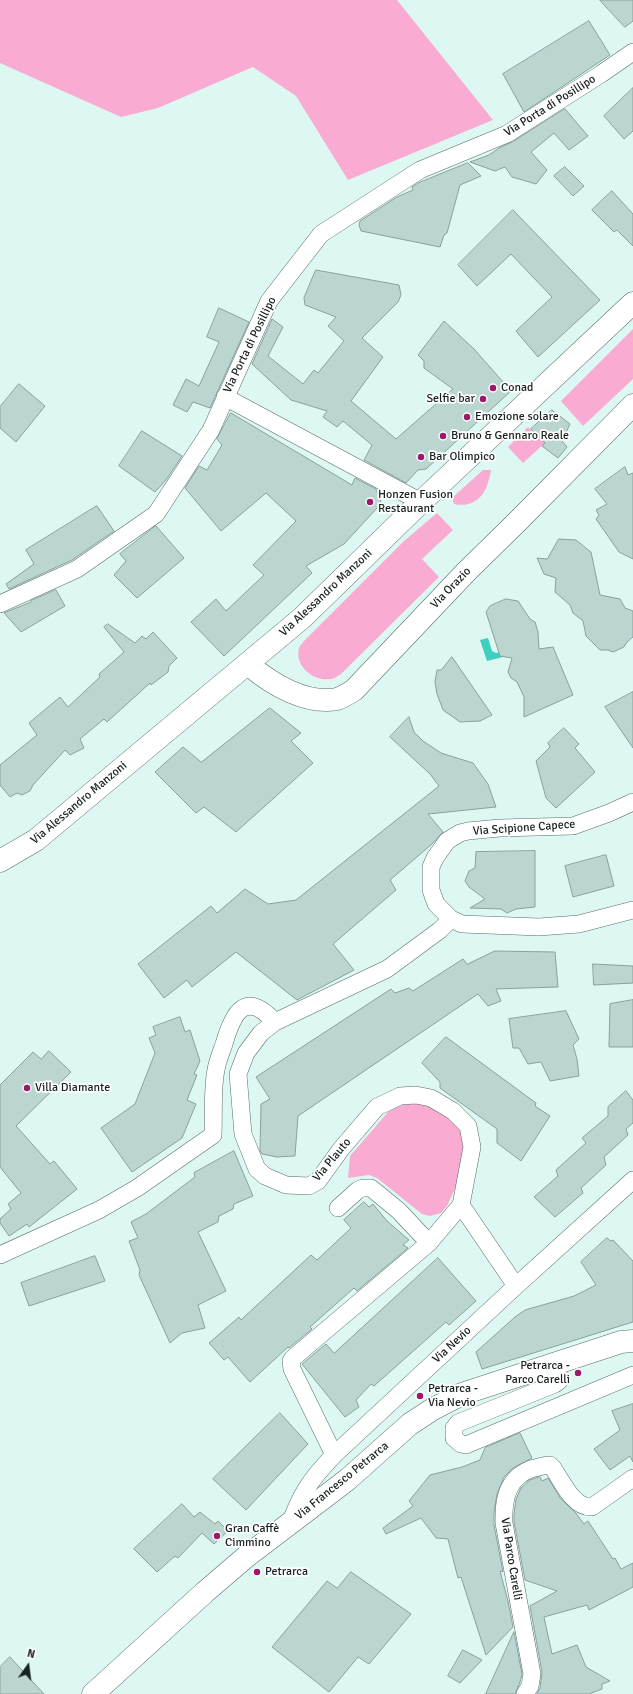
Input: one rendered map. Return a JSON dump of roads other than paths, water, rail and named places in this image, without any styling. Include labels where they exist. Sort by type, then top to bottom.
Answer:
[{"type":"street","name":"Via Porta di Posillipo","points":[[0,604],[77,569],[156,514],[211,430],[269,301],[321,234],[420,170],[507,134],[633,52]]},
{"type":"street","name":"Via Alessandro Manzoni","points":[[0,860],[8,858],[36,840],[302,618],[421,502],[633,303]]},
{"type":"street","points":[[225,397],[421,502]]},
{"type":"street","name":"Via Orazio","points":[[248,664],[262,676],[280,687],[315,699],[338,699],[354,690],[467,571],[633,405]]},
{"type":"street","name":"Via Scipione Capece","points":[[451,920],[436,904],[431,890],[431,867],[435,858],[447,841],[460,833],[468,831],[500,828],[573,826],[609,813],[633,802]]},
{"type":"street","points":[[451,920],[462,924],[473,925],[539,927],[579,924],[633,910]]},
{"type":"street","name":"Via Plauto","points":[[334,1455],[292,1369],[291,1361],[429,1243],[461,1205],[472,1147],[468,1126],[453,1111],[431,1098],[416,1095],[400,1096],[377,1107],[341,1149],[318,1181],[309,1186],[286,1185],[265,1176],[257,1169],[243,1134],[238,1074],[246,1053],[261,1033],[274,1022],[387,969],[440,930],[451,920]]},
{"type":"street","points":[[0,1255],[99,1210],[130,1192],[213,1135],[216,1071],[228,1030],[235,1014],[248,1006],[257,1007],[265,1011],[274,1022]]},
{"type":"street","name":"Via Nevio","points":[[290,1524],[304,1490],[315,1475],[334,1455],[633,1180]]},
{"type":"street","points":[[338,1208],[358,1190],[363,1188],[371,1188],[399,1211],[429,1243]]},
{"type":"street","points":[[461,1205],[516,1286]]},
{"type":"street","name":"Via Francesco Petrarca","points":[[92,1694],[200,1596],[247,1556],[347,1480],[410,1424],[433,1409],[462,1394],[621,1342],[633,1341]]},
{"type":"street","points":[[553,1365],[559,1376],[559,1381],[555,1384],[458,1423],[454,1428],[454,1438],[461,1444],[466,1445],[633,1375]]},
{"type":"street","name":"Via Parco Carelli","points":[[526,1694],[530,1686],[532,1674],[504,1523],[504,1504],[510,1488],[516,1477],[525,1471],[550,1465],[576,1501],[585,1507],[592,1507],[633,1478]]},
{"type":"place","name":"Conad","points":[[493,388]]},
{"type":"place","name":"Selfie bar","points":[[483,399]]},
{"type":"place","name":"Emozione solare","points":[[467,417]]},
{"type":"place","name":"Bruno & Gennaro Reale","points":[[443,436]]},
{"type":"place","name":"Bar Olimpico","points":[[421,457]]},
{"type":"place","name":"Honzen Fusion Restaurant","points":[[370,502]]},
{"type":"place","name":"Villa Diamante","points":[[27,1088]]},
{"type":"place","name":"Petrarca - Parco Carelli","points":[[578,1373]]},
{"type":"place","name":"Petrarca - Via Nevio","points":[[420,1396]]},
{"type":"place","name":"Gran Caffè Cimmino","points":[[217,1536]]},
{"type":"place","name":"Petrarca","points":[[257,1572]]}]
